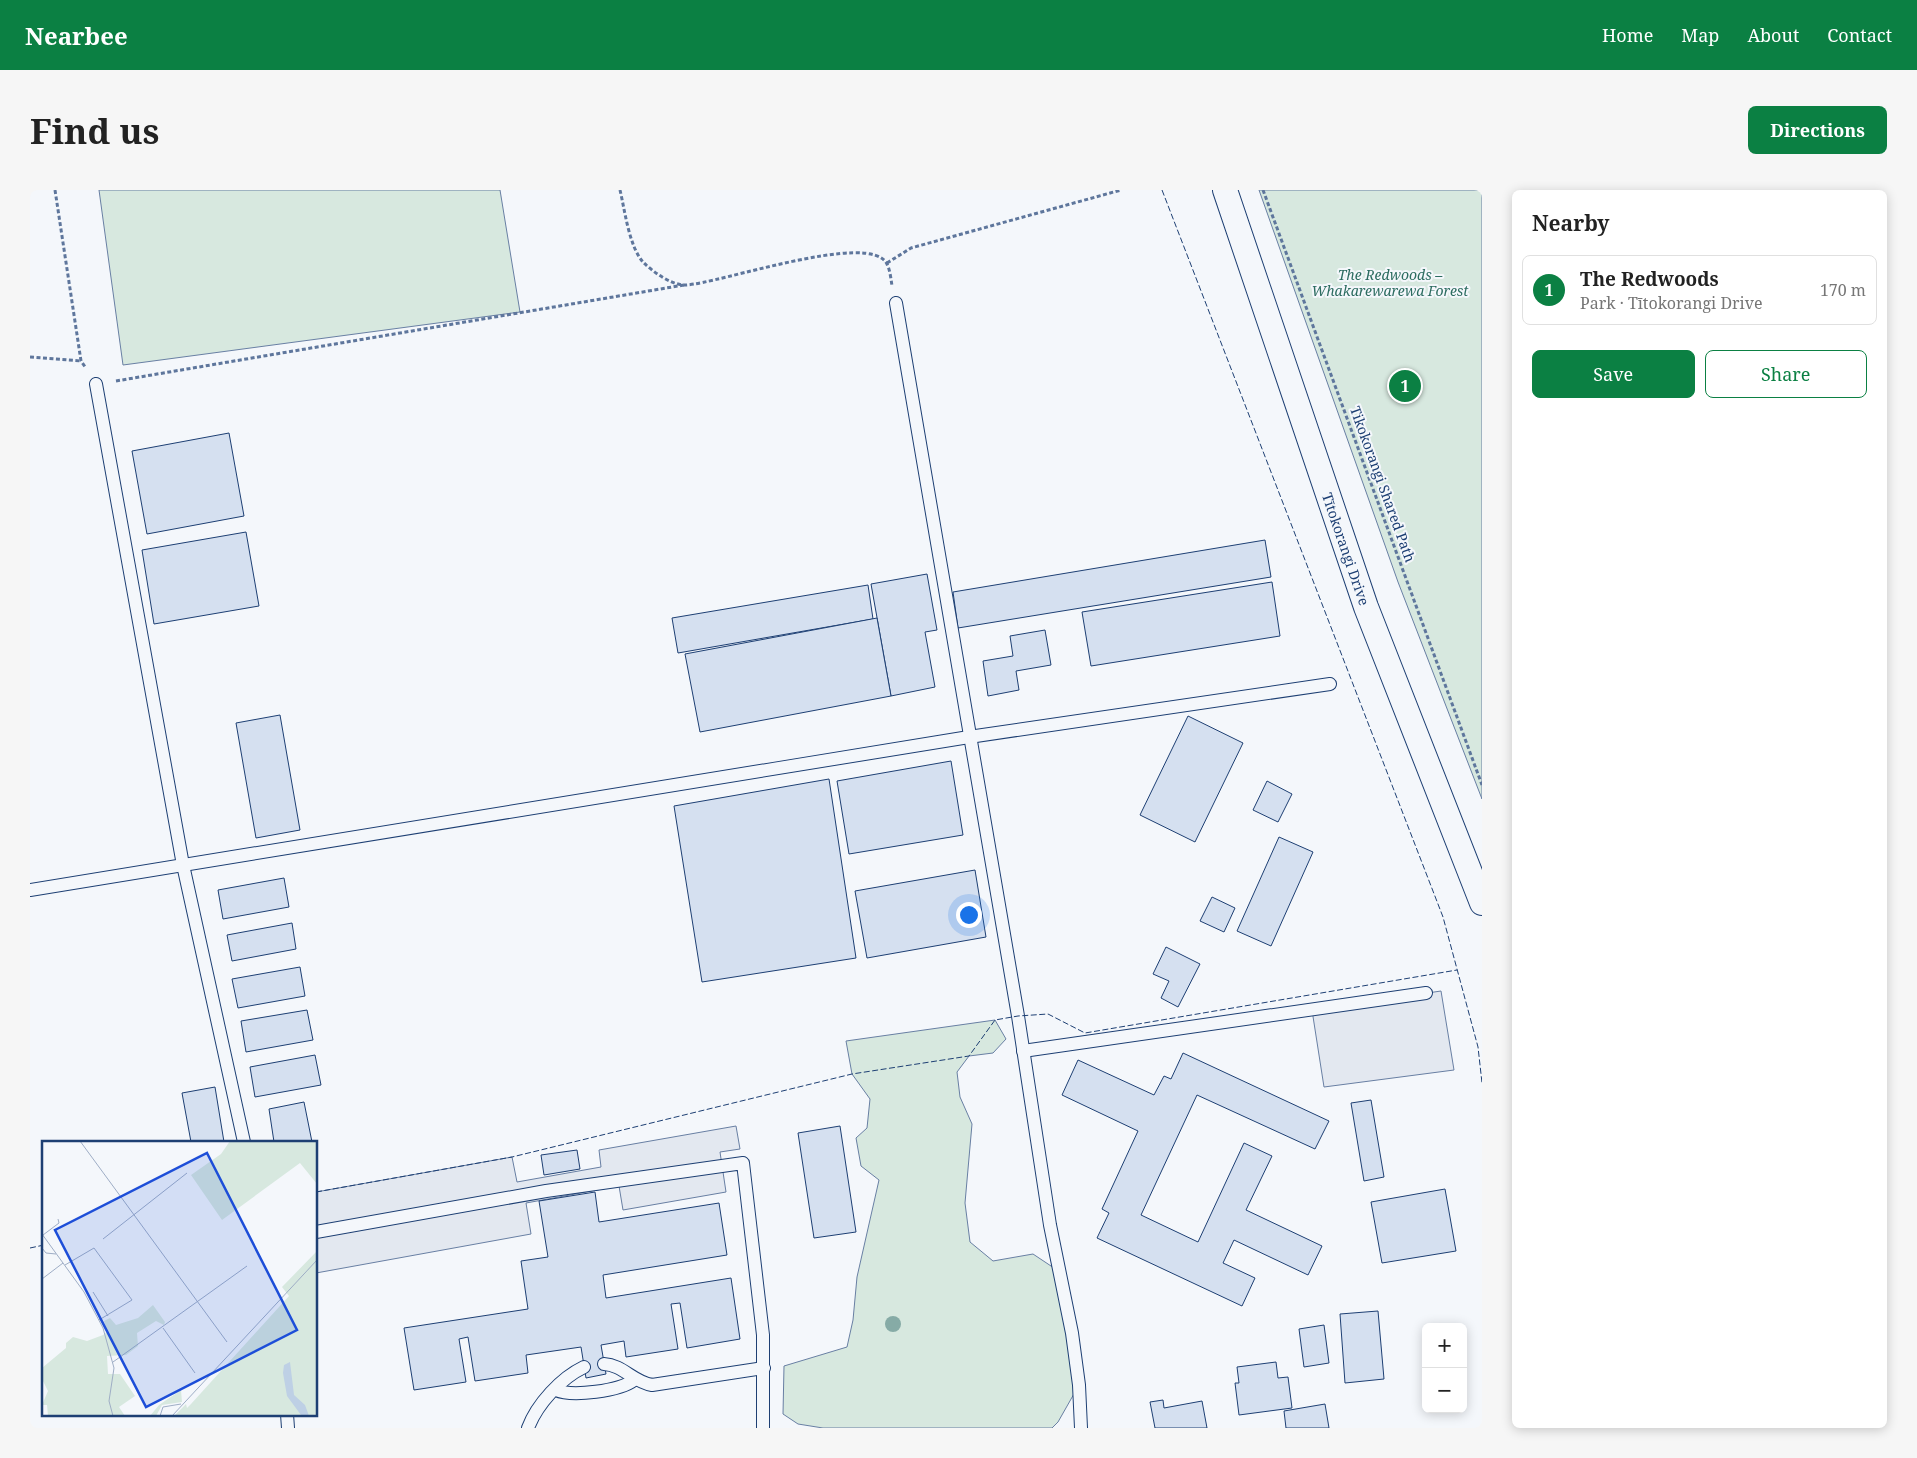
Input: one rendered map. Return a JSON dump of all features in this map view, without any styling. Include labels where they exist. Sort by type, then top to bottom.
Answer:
[{"type":"street","name":"Tītokorangi Drive","points":[[1225,190],[1366,607],[1482,903]]},
{"type":"lane","points":[[896,303],[1023,1051],[1050,1225],[1072,1333],[1081,1428]]},
{"type":"lane","points":[[96,384],[183,865],[244,1141]]},
{"type":"lane","points":[[30,890],[970,737],[1330,684]]},
{"type":"lane","points":[[1023,1051],[1426,993]]},
{"type":"lane","points":[[318,1232],[546,1191],[743,1163],[758,1280],[764,1368],[763,1428]]},
{"type":"lane","points":[[604,1364],[616,1366],[634,1380],[652,1385],[764,1368]]},
{"type":"lane","points":[[528,1428],[540,1407],[566,1378],[584,1367]]},
{"type":"lane","points":[[556,1390],[574,1394],[625,1386],[634,1380]]},
{"type":"path","points":[[55,190],[81,360],[96,384],[684,285],[827,255],[859,251],[879,256],[887,262],[911,248],[1121,190]]},
{"type":"path","points":[[620,190],[631,239],[642,260],[659,276],[684,285]]},
{"type":"path","name":"Tikokorangi Shared Path","points":[[1263,190],[1482,785]]},
{"type":"path","points":[[30,357],[81,360]]},
{"type":"green space","points":[[99,190],[500,190],[520,312],[123,365]]},
{"type":"green space","name":"The Redwoods – Whakarewarewa Forest","points":[[1259,190],[1482,190],[1482,799],[1398,582]]},
{"type":"green space","points":[[995,1020],[1006,1039],[993,1053],[969,1056],[957,1072],[960,1097],[972,1124],[965,1203],[970,1242],[993,1261],[1033,1254],[1060,1272],[1079,1385],[1058,1422],[1052,1428],[823,1428],[798,1424],[783,1414],[784,1366],[847,1347],[853,1320],[857,1277],[879,1180],[861,1166],[856,1138],[867,1128],[870,1099],[852,1074],[846,1041]]},
{"type":"shaded area","points":[[1441,991],[1454,1070],[1324,1087],[1312,1010]]},
{"type":"shaded area","points":[[736,1126],[740,1149],[720,1152],[726,1192],[623,1210],[619,1186],[526,1203],[531,1234],[318,1273],[318,1192],[512,1157],[517,1182],[601,1167],[599,1150]]},
{"type":"building","points":[[229,433],[244,516],[147,534],[132,451]]},
{"type":"building","points":[[246,532],[259,606],[154,624],[142,550]]},
{"type":"building","points":[[1265,540],[1271,577],[958,628],[953,592]]},
{"type":"building","points":[[927,574],[937,630],[925,632],[935,687],[891,696],[871,584]]},
{"type":"building","points":[[1272,582],[1280,636],[1091,666],[1082,612]]},
{"type":"building","points":[[868,585],[873,619],[678,653],[672,618]]},
{"type":"building","points":[[877,618],[891,696],[700,732],[685,654]]},
{"type":"building","points":[[1045,630],[1051,665],[1016,671],[1019,690],[988,696],[983,661],[1013,656],[1010,636]]},
{"type":"building","points":[[280,715],[300,830],[256,838],[236,723]]},
{"type":"building","points":[[1188,716],[1243,743],[1195,842],[1140,815]]},
{"type":"building","points":[[951,761],[963,835],[849,854],[837,781]]},
{"type":"building","points":[[829,779],[856,958],[702,982],[674,806]]},
{"type":"building","points":[[1267,781],[1292,794],[1278,822],[1253,810]]},
{"type":"building","points":[[1279,837],[1313,852],[1271,946],[1237,931]]},
{"type":"building","points":[[975,870],[986,937],[867,958],[855,891]]},
{"type":"building","points":[[284,878],[289,907],[223,919],[218,890]]},
{"type":"building","points":[[1212,897],[1235,908],[1224,932],[1200,921]]},
{"type":"building","points":[[292,923],[296,949],[232,961],[227,935]]},
{"type":"building","points":[[1166,947],[1200,964],[1178,1007],[1161,998],[1169,981],[1153,974]]},
{"type":"building","points":[[300,967],[305,996],[238,1008],[232,979]]},
{"type":"building","points":[[307,1010],[313,1040],[246,1052],[241,1021]]},
{"type":"building","points":[[1183,1053],[1329,1121],[1315,1149],[1197,1095],[1141,1215],[1198,1242],[1244,1143],[1272,1156],[1246,1210],[1322,1246],[1308,1275],[1234,1240],[1223,1263],[1255,1278],[1242,1306],[1097,1238],[1109,1213],[1102,1209],[1138,1131],[1062,1095],[1078,1060],[1154,1095],[1164,1076],[1171,1079]]},
{"type":"building","points":[[315,1055],[321,1085],[255,1097],[250,1067]]},
{"type":"building","points":[[215,1087],[224,1141],[191,1141],[182,1093]]},
{"type":"building","points":[[1371,1100],[1384,1177],[1364,1181],[1351,1103]]},
{"type":"building","points":[[304,1102],[312,1141],[274,1141],[269,1109]]},
{"type":"building","points":[[840,1126],[856,1232],[814,1238],[798,1133]]},
{"type":"building","points":[[577,1150],[580,1169],[544,1175],[541,1155]]},
{"type":"building","points":[[1445,1189],[1456,1251],[1382,1263],[1371,1202]]},
{"type":"building","points":[[595,1192],[599,1222],[719,1203],[727,1255],[603,1275],[606,1298],[731,1278],[740,1339],[687,1348],[680,1303],[671,1304],[678,1349],[626,1357],[624,1341],[601,1345],[606,1374],[586,1378],[581,1347],[526,1355],[528,1373],[475,1381],[468,1337],[459,1339],[466,1382],[414,1390],[404,1328],[528,1309],[521,1261],[548,1257],[539,1201]]},
{"type":"building","points":[[1378,1311],[1384,1379],[1345,1383],[1340,1314]]},
{"type":"building","points":[[1324,1325],[1329,1363],[1304,1367],[1299,1329]]},
{"type":"building","points":[[1276,1362],[1278,1378],[1288,1377],[1292,1408],[1239,1415],[1235,1383],[1239,1383],[1237,1367]]},
{"type":"building","points":[[1163,1400],[1164,1408],[1202,1401],[1207,1428],[1155,1428],[1150,1402]]},
{"type":"building","points":[[1325,1404],[1329,1428],[1286,1428],[1284,1411]]},
{"type":"fence","points":[[1162,190],[1443,917],[1478,1047],[1482,1083]]},
{"type":"fence","points":[[318,1192],[512,1157],[852,1074],[969,1056],[995,1020],[1048,1014],[1085,1033],[1457,970]]},
{"type":"fence","points":[[30,1248],[42,1245]]},
{"type":"place","name":"The Redwoods","points":[[1405,386]]}]
